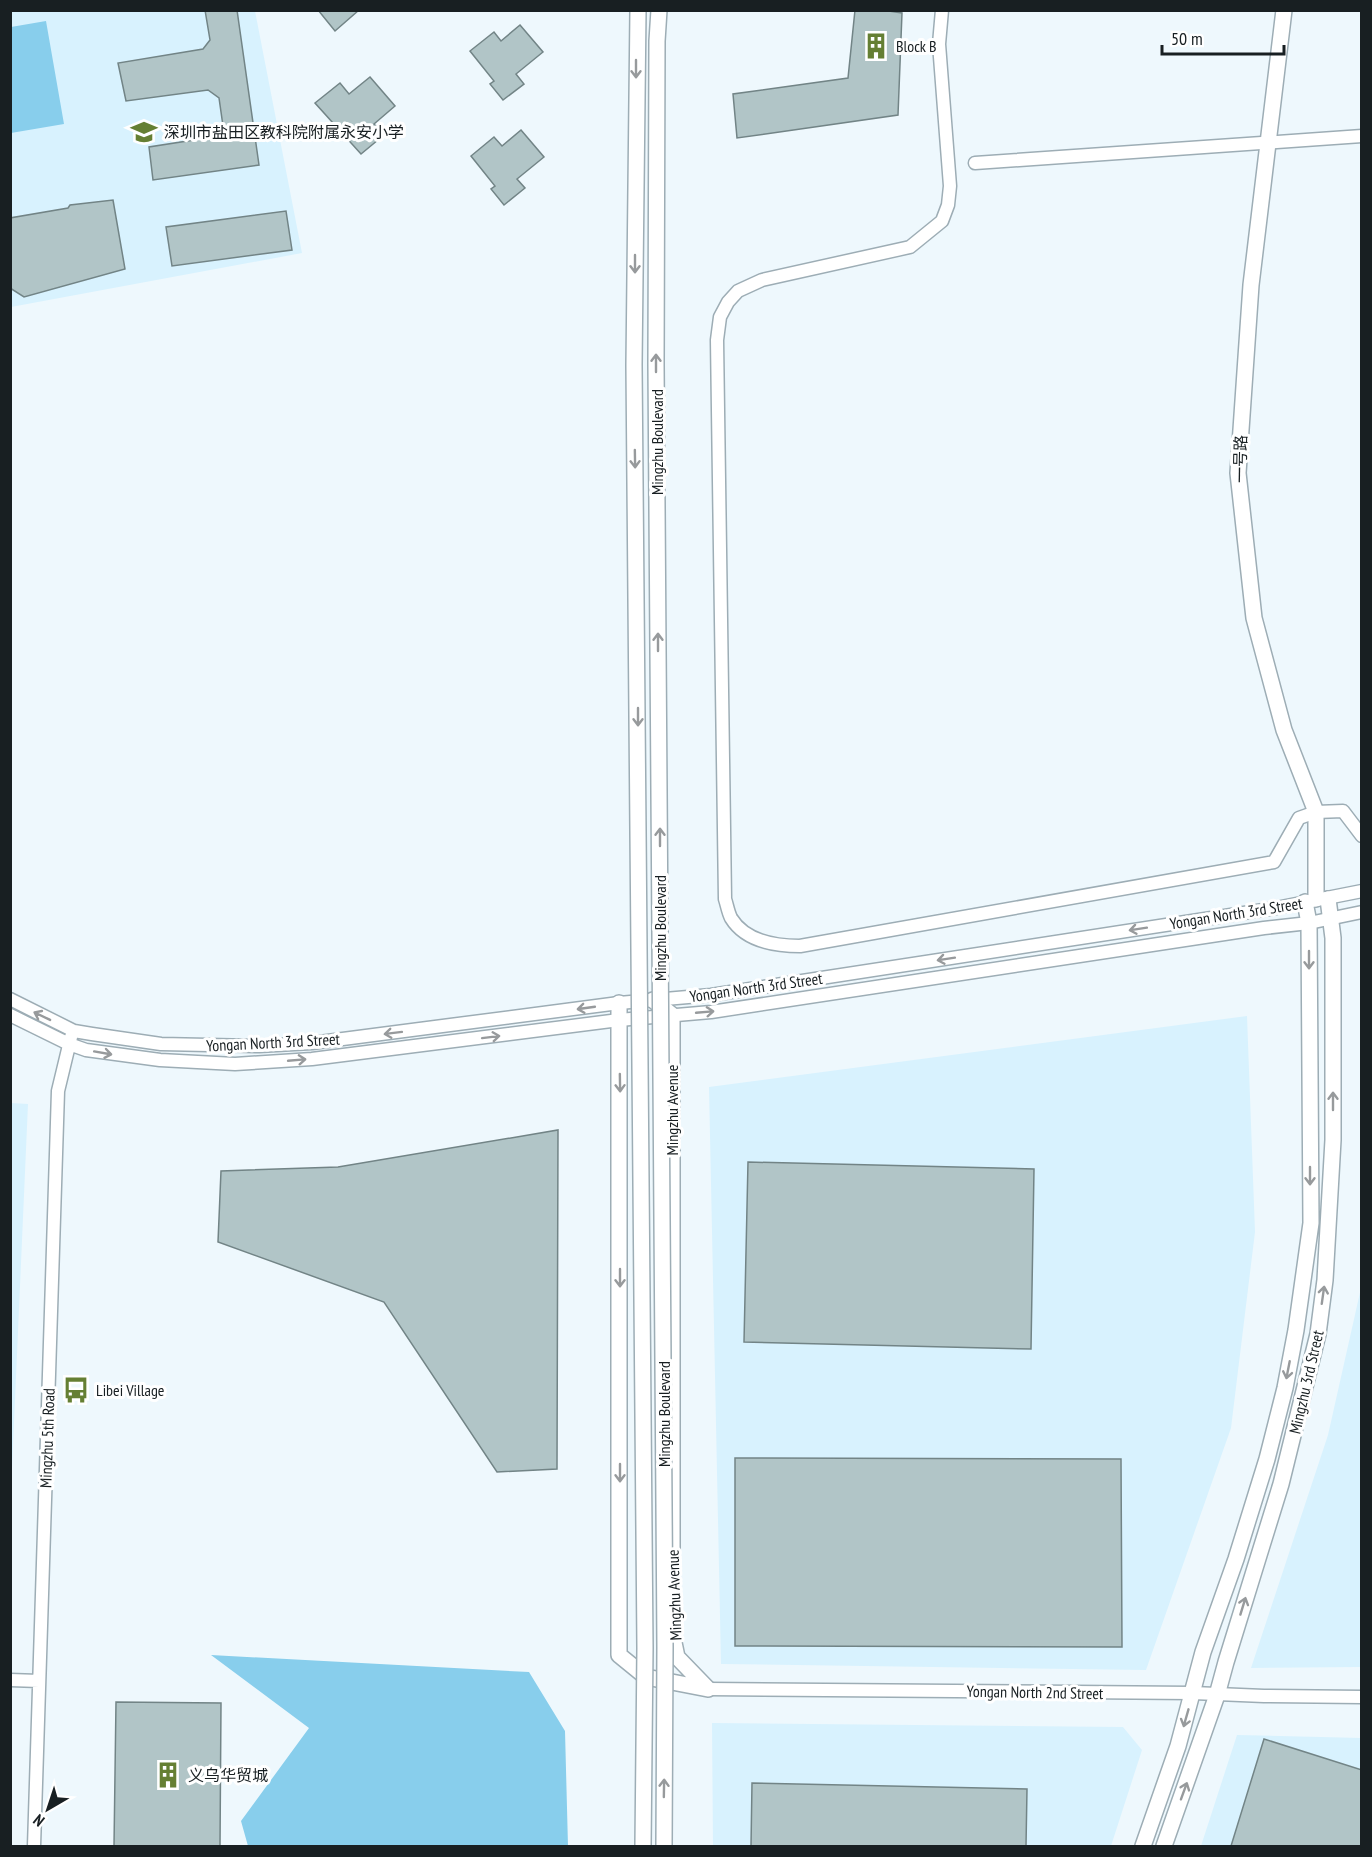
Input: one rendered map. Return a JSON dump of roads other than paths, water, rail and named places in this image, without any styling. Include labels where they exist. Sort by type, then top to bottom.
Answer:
[{"type":"street","name":"Mingzhu Boulevard","points":[[638,10],[634,364],[645,1648],[643,1846]]},
{"type":"street","name":"Mingzhu Boulevard","points":[[659,10],[656,364],[665,1647],[663,1846]]},
{"type":"street","points":[[942,10],[939,44],[950,186],[948,206],[942,221],[910,247],[762,279],[738,291],[728,302],[720,317],[717,340],[725,899],[732,919],[745,932],[760,941],[780,946],[800,946],[1274,862],[1299,818],[1316,812],[1343,811],[1362,836]]},
{"type":"street","name":"一号路","points":[[1284,10],[1251,285],[1238,473],[1254,618],[1284,730],[1316,812],[1316,900]]},
{"type":"street","points":[[975,163],[1362,136]]},
{"type":"street","name":"Yongan North 3rd Street","points":[[10,999],[74,1031],[116,1039],[161,1044],[259,1046],[312,1043],[619,1003],[711,995],[1362,891]]},
{"type":"street","name":"Mingzhu 3rd Street","points":[[1164,1846],[1217,1695],[1281,1484],[1318,1334],[1325,1280],[1333,1151],[1333,938],[1331,918],[1316,900]]},
{"type":"street","name":"Mingzhu 3rd Street","points":[[1143,1846],[1175,1756],[1203,1652],[1236,1559],[1267,1459],[1285,1388],[1296,1330],[1311,1223],[1309,923],[1316,900]]},
{"type":"street","name":"Yongan North 3rd Street","points":[[10,1015],[69,1044],[86,1050],[119,1056],[194,1063],[236,1064],[312,1059],[619,1020],[711,1012],[1309,923],[1362,912]]},
{"type":"street","points":[[653,1000],[672,1015]]},
{"type":"street","points":[[619,1003],[619,1655],[646,1677],[708,1689]]},
{"type":"street","name":"Mingzhu Avenue","points":[[672,1015],[672,1633],[677,1657],[708,1689]]},
{"type":"street","name":"Mingzhu 5th Road","points":[[34,1846],[58,1091],[74,1031]]},
{"type":"street","points":[[10,1680],[39,1681]]},
{"type":"street","name":"Yongan North 2nd Street","points":[[708,1689],[1193,1693],[1362,1697]]},
{"type":"place","name":"Block B","points":[[876,46]]},
{"type":"place","name":"深圳市盐田区教科院附属永安小学","points":[[144,132]]},
{"type":"place","name":"Libei Village","points":[[76,1390]]},
{"type":"place","name":"义乌华贸城","points":[[168,1775]]}]
